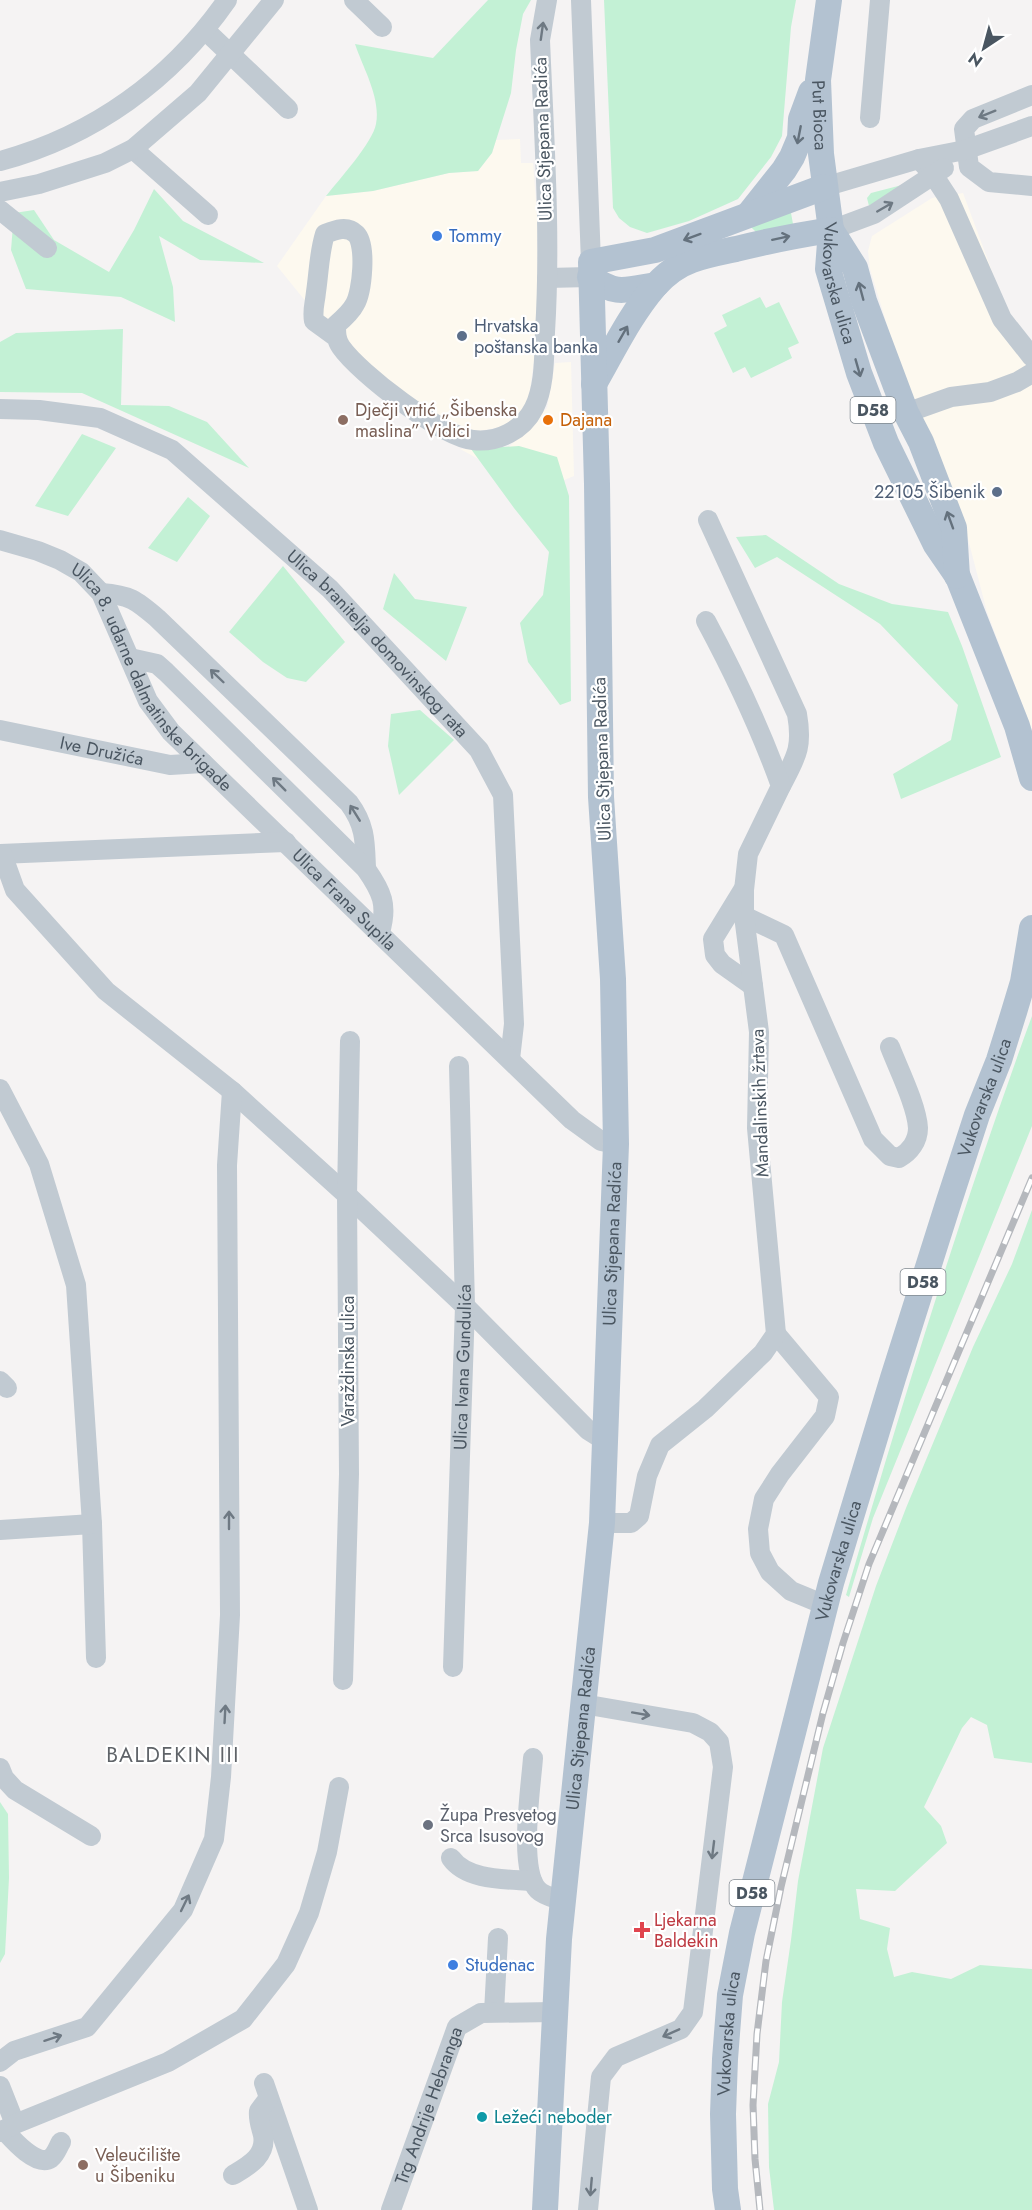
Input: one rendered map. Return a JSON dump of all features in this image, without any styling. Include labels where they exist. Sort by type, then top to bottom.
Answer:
[{"type":"main road","name":"Put Bioca","points":[[829,0],[818,80],[818,117],[824,187],[831,230]]},
{"type":"main road","points":[[747,217],[792,157],[800,138],[801,119],[807,99],[818,80]]},
{"type":"main road","points":[[656,285],[621,291],[612,290],[590,269],[747,217],[824,187]]},
{"type":"main road","points":[[594,385],[625,329],[656,285],[674,269],[690,261],[784,238],[831,230]]},
{"type":"main road","name":"Vukovarska ulica","points":[[831,230],[855,268],[864,301],[906,413],[921,442],[954,528],[958,577]]},
{"type":"main road","name":"Vukovarska ulica","points":[[831,230],[828,269],[859,373],[886,443],[936,545],[958,577],[1024,722],[1032,778]]},
{"type":"main road","name":"Ulica Stjepana Radića","points":[[545,2210],[554,2012],[563,1901],[602,1523],[607,1442],[616,1144],[613,979],[601,797],[590,269]]},
{"type":"main road","name":"Vukovarska ulica","points":[[728,2210],[725,2189],[723,2114],[730,1995],[745,1922],[825,1605],[921,1290],[977,1115],[999,1060],[1027,973],[1032,928]]},
{"type":"street","points":[[0,161],[21,156],[87,127],[150,85],[176,63],[206,31],[227,0]]},
{"type":"street","points":[[0,192],[39,184],[105,163],[133,149],[198,93],[274,0]]},
{"type":"street","points":[[354,0],[382,27]]},
{"type":"street","name":"Ulica Stjepana Radića","points":[[336,337],[314,321],[312,311],[316,299],[320,250],[325,234],[336,229],[347,229],[357,235],[361,243],[363,263],[361,285],[356,304],[336,326],[336,337],[341,347],[360,366],[419,414],[449,434],[473,440],[493,439],[513,431],[525,422],[534,408],[544,363],[547,278],[540,40],[547,0]]},
{"type":"street","name":"Ulica Stjepana Radića","points":[[581,0],[590,269]]},
{"type":"street","points":[[870,118],[880,0]]},
{"type":"street","points":[[206,31],[288,109]]},
{"type":"street","points":[[1032,95],[973,119],[964,129],[969,167],[989,182],[1032,186]]},
{"type":"street","points":[[824,187],[920,159],[966,150],[1032,126]]},
{"type":"street","points":[[133,149],[208,215]]},
{"type":"street","points":[[831,230],[874,214],[934,176],[966,150]]},
{"type":"street","points":[[920,159],[950,199],[1002,319],[1032,357]]},
{"type":"street","points":[[0,210],[47,248]]},
{"type":"street","points":[[547,278],[590,269]]},
{"type":"street","points":[[906,413],[951,397],[990,392],[1017,382],[1032,373]]},
{"type":"street","name":"Ulica branitelja domovinskog rata","points":[[0,409],[39,410],[100,418],[172,450],[330,589],[479,750],[503,795],[514,1024],[510,1059]]},
{"type":"street","name":"Mandalinskih žrtava","points":[[708,520],[797,714],[801,735],[796,755],[748,854],[744,890],[744,916],[759,1032],[757,1128],[776,1334]]},
{"type":"street","name":"Ulica 8. udarne dalmatinske brigade","points":[[0,540],[60,560],[81,572],[101,593],[148,701],[171,732],[286,842]]},
{"type":"street","points":[[101,593],[121,594],[138,602],[158,618],[350,804],[359,817],[364,833],[366,869]]},
{"type":"street","points":[[706,621],[759,727],[781,786]]},
{"type":"street","points":[[130,658],[157,664],[166,672],[366,869],[379,887],[384,906],[384,919],[380,932]]},
{"type":"street","name":"Ive Družića","points":[[0,730],[170,765],[203,763]]},
{"type":"street","name":"Ulica Frana Supila","points":[[1,854],[286,842],[572,1120],[591,1135],[616,1144]]},
{"type":"street","points":[[1,854],[7,890],[106,991],[232,1091],[465,1306],[588,1430],[607,1442]]},
{"type":"street","points":[[744,890],[713,939],[715,955],[722,964],[753,986]]},
{"type":"street","points":[[744,916],[784,935],[873,1139],[890,1156],[899,1158],[906,1154],[914,1144],[918,1128],[891,1047]]},
{"type":"street","name":"Varaždinska ulica","points":[[343,1680],[349,1474],[347,1195],[350,1041]]},
{"type":"street","name":"Ulica Ivana Gundulića","points":[[453,1667],[465,1306],[459,1066]]},
{"type":"street","points":[[0,1089],[39,1164],[76,1286],[92,1524],[96,1658]]},
{"type":"street","points":[[0,2062],[14,2051],[87,2027],[183,1910],[214,1839],[221,1777],[230,1615],[227,1165],[232,1091]]},
{"type":"street","points":[[602,1523],[631,1523],[639,1516],[647,1476],[660,1445],[705,1409],[764,1353],[776,1334],[828,1397],[825,1416],[780,1474],[764,1499],[758,1529],[760,1553],[770,1572],[791,1591],[825,1605]]},
{"type":"street","points":[[0,1530],[92,1524]]},
{"type":"street","points":[[583,1704],[693,1722],[710,1732],[720,1742],[723,1767],[693,2012],[681,2029],[616,2057],[601,2077],[588,2210]]},
{"type":"street","points":[[533,1758],[527,1843],[528,1868],[532,1881],[539,1891],[563,1901]]},
{"type":"street","points":[[0,1768],[4,1778],[15,1790],[92,1836]]},
{"type":"street","points":[[6,2129],[168,2062],[243,2019],[286,1964],[309,1913],[327,1852],[339,1787]]},
{"type":"street","points":[[451,1858],[456,1865],[470,1872],[488,1877],[532,1881]]},
{"type":"street","points":[[494,2012],[498,1938]]},
{"type":"street","name":"Trg Andrije Hebranga","points":[[391,2210],[457,2027],[481,2013],[554,2012]]},
{"type":"street","points":[[0,2086],[6,2129],[20,2147],[40,2160],[47,2160],[53,2157],[62,2142]]},
{"type":"street","points":[[233,2175],[255,2161],[264,2145],[259,2111],[266,2091],[308,2210]]},
{"type":"shaded area","points":[[520,139],[521,163],[533,163],[537,214],[538,331],[529,397],[519,416],[501,427],[473,432],[445,421],[395,390],[328,329],[277,266],[326,196],[373,191],[449,173],[478,171],[492,153],[496,140]]},
{"type":"shaded area","points":[[963,193],[1009,317],[1032,345],[1032,730],[987,612],[968,539],[902,374],[870,269],[868,251],[872,236],[932,198]]},
{"type":"shaded area","points":[[571,362],[574,476],[557,483],[484,462],[460,449],[509,447],[547,408],[555,363]]},
{"type":"green space","points":[[488,0],[531,0],[523,14],[511,93],[492,153],[478,171],[449,173],[373,191],[326,196],[369,141],[376,124],[374,94],[355,44],[433,58]]},
{"type":"green space","points":[[604,0],[796,0],[791,27],[782,136],[771,157],[738,199],[689,221],[647,233],[630,227],[619,218],[613,208]]},
{"type":"green space","points":[[902,185],[869,206],[867,198],[871,193]]},
{"type":"green space","points":[[154,189],[183,221],[264,263],[200,260],[159,236],[173,287],[175,322],[121,297],[26,289],[11,250],[14,213],[34,210],[54,240],[109,272],[134,230]]},
{"type":"green space","points":[[783,212],[791,213],[793,224],[758,234],[751,227]]},
{"type":"green space","points":[[760,297],[766,308],[779,302],[799,343],[788,348],[792,358],[751,378],[745,367],[733,373],[714,333],[727,326],[722,315]]},
{"type":"green space","points":[[123,329],[121,405],[169,406],[207,422],[249,468],[82,393],[0,392],[0,342],[16,333]]},
{"type":"green space","points":[[82,434],[116,448],[68,516],[35,506]]},
{"type":"green space","points":[[519,446],[557,457],[569,496],[571,701],[560,705],[528,662],[520,623],[543,595],[549,552],[471,449]]},
{"type":"green space","points":[[188,497],[210,516],[177,562],[148,548]]},
{"type":"green space","points":[[766,535],[839,584],[892,604],[948,612],[1001,757],[901,799],[893,774],[951,740],[958,705],[880,624],[777,557],[755,568],[736,537]]},
{"type":"green space","points":[[283,566],[345,642],[306,682],[287,678],[263,662],[229,632]]},
{"type":"green space","points":[[394,573],[415,599],[467,607],[446,661],[383,609]]},
{"type":"green space","points":[[420,710],[454,740],[399,795],[388,746],[391,714]]},
{"type":"green space","points":[[1032,1016],[1032,1126],[873,1518],[849,1597],[846,1595],[934,1304],[981,1160]]},
{"type":"green space","points":[[1032,1210],[1032,1763],[994,1758],[987,1725],[971,1717],[962,1728],[924,1807],[941,1826],[947,1843],[895,1891],[856,1889],[860,1919],[890,1928],[887,1949],[894,1977],[912,1972],[951,1979],[980,1965],[1032,1969],[1032,2210],[774,2210],[769,2167],[768,2104],[779,2062],[782,2002],[798,1881],[823,1748],[876,1586],[906,1508],[973,1347],[1012,1264]]},
{"type":"green space","points":[[0,1802],[8,1814],[9,1878],[5,1954],[0,1963]]},
{"type":"railway","points":[[760,2210],[753,2105],[757,2034],[766,1961],[781,1887],[823,1713],[869,1564],[1032,1178]]},
{"type":"place","name":"Tommy","points":[[437,236]]},
{"type":"place","name":"Hrvatska poštanska banka","points":[[462,336]]},
{"type":"place","name":"Dječji vrtić „Šibenska maslina” Vidici","points":[[343,420]]},
{"type":"place","name":"Dajana","points":[[548,420]]},
{"type":"place","name":"22105 Šibenik","points":[[997,492]]},
{"type":"place","name":"Župa Presvetog Srca Isusovog","points":[[428,1825]]},
{"type":"place","name":"Ljekarna Baldekin","points":[[642,1930]]},
{"type":"place","name":"Studenac","points":[[453,1965]]},
{"type":"place","name":"Ležeći neboder","points":[[482,2117]]},
{"type":"place","name":"Veleučilište u Šibeniku","points":[[83,2165]]},
{"type":"district","name":"BALDEKIN III","points":[[173,1755]]}]
